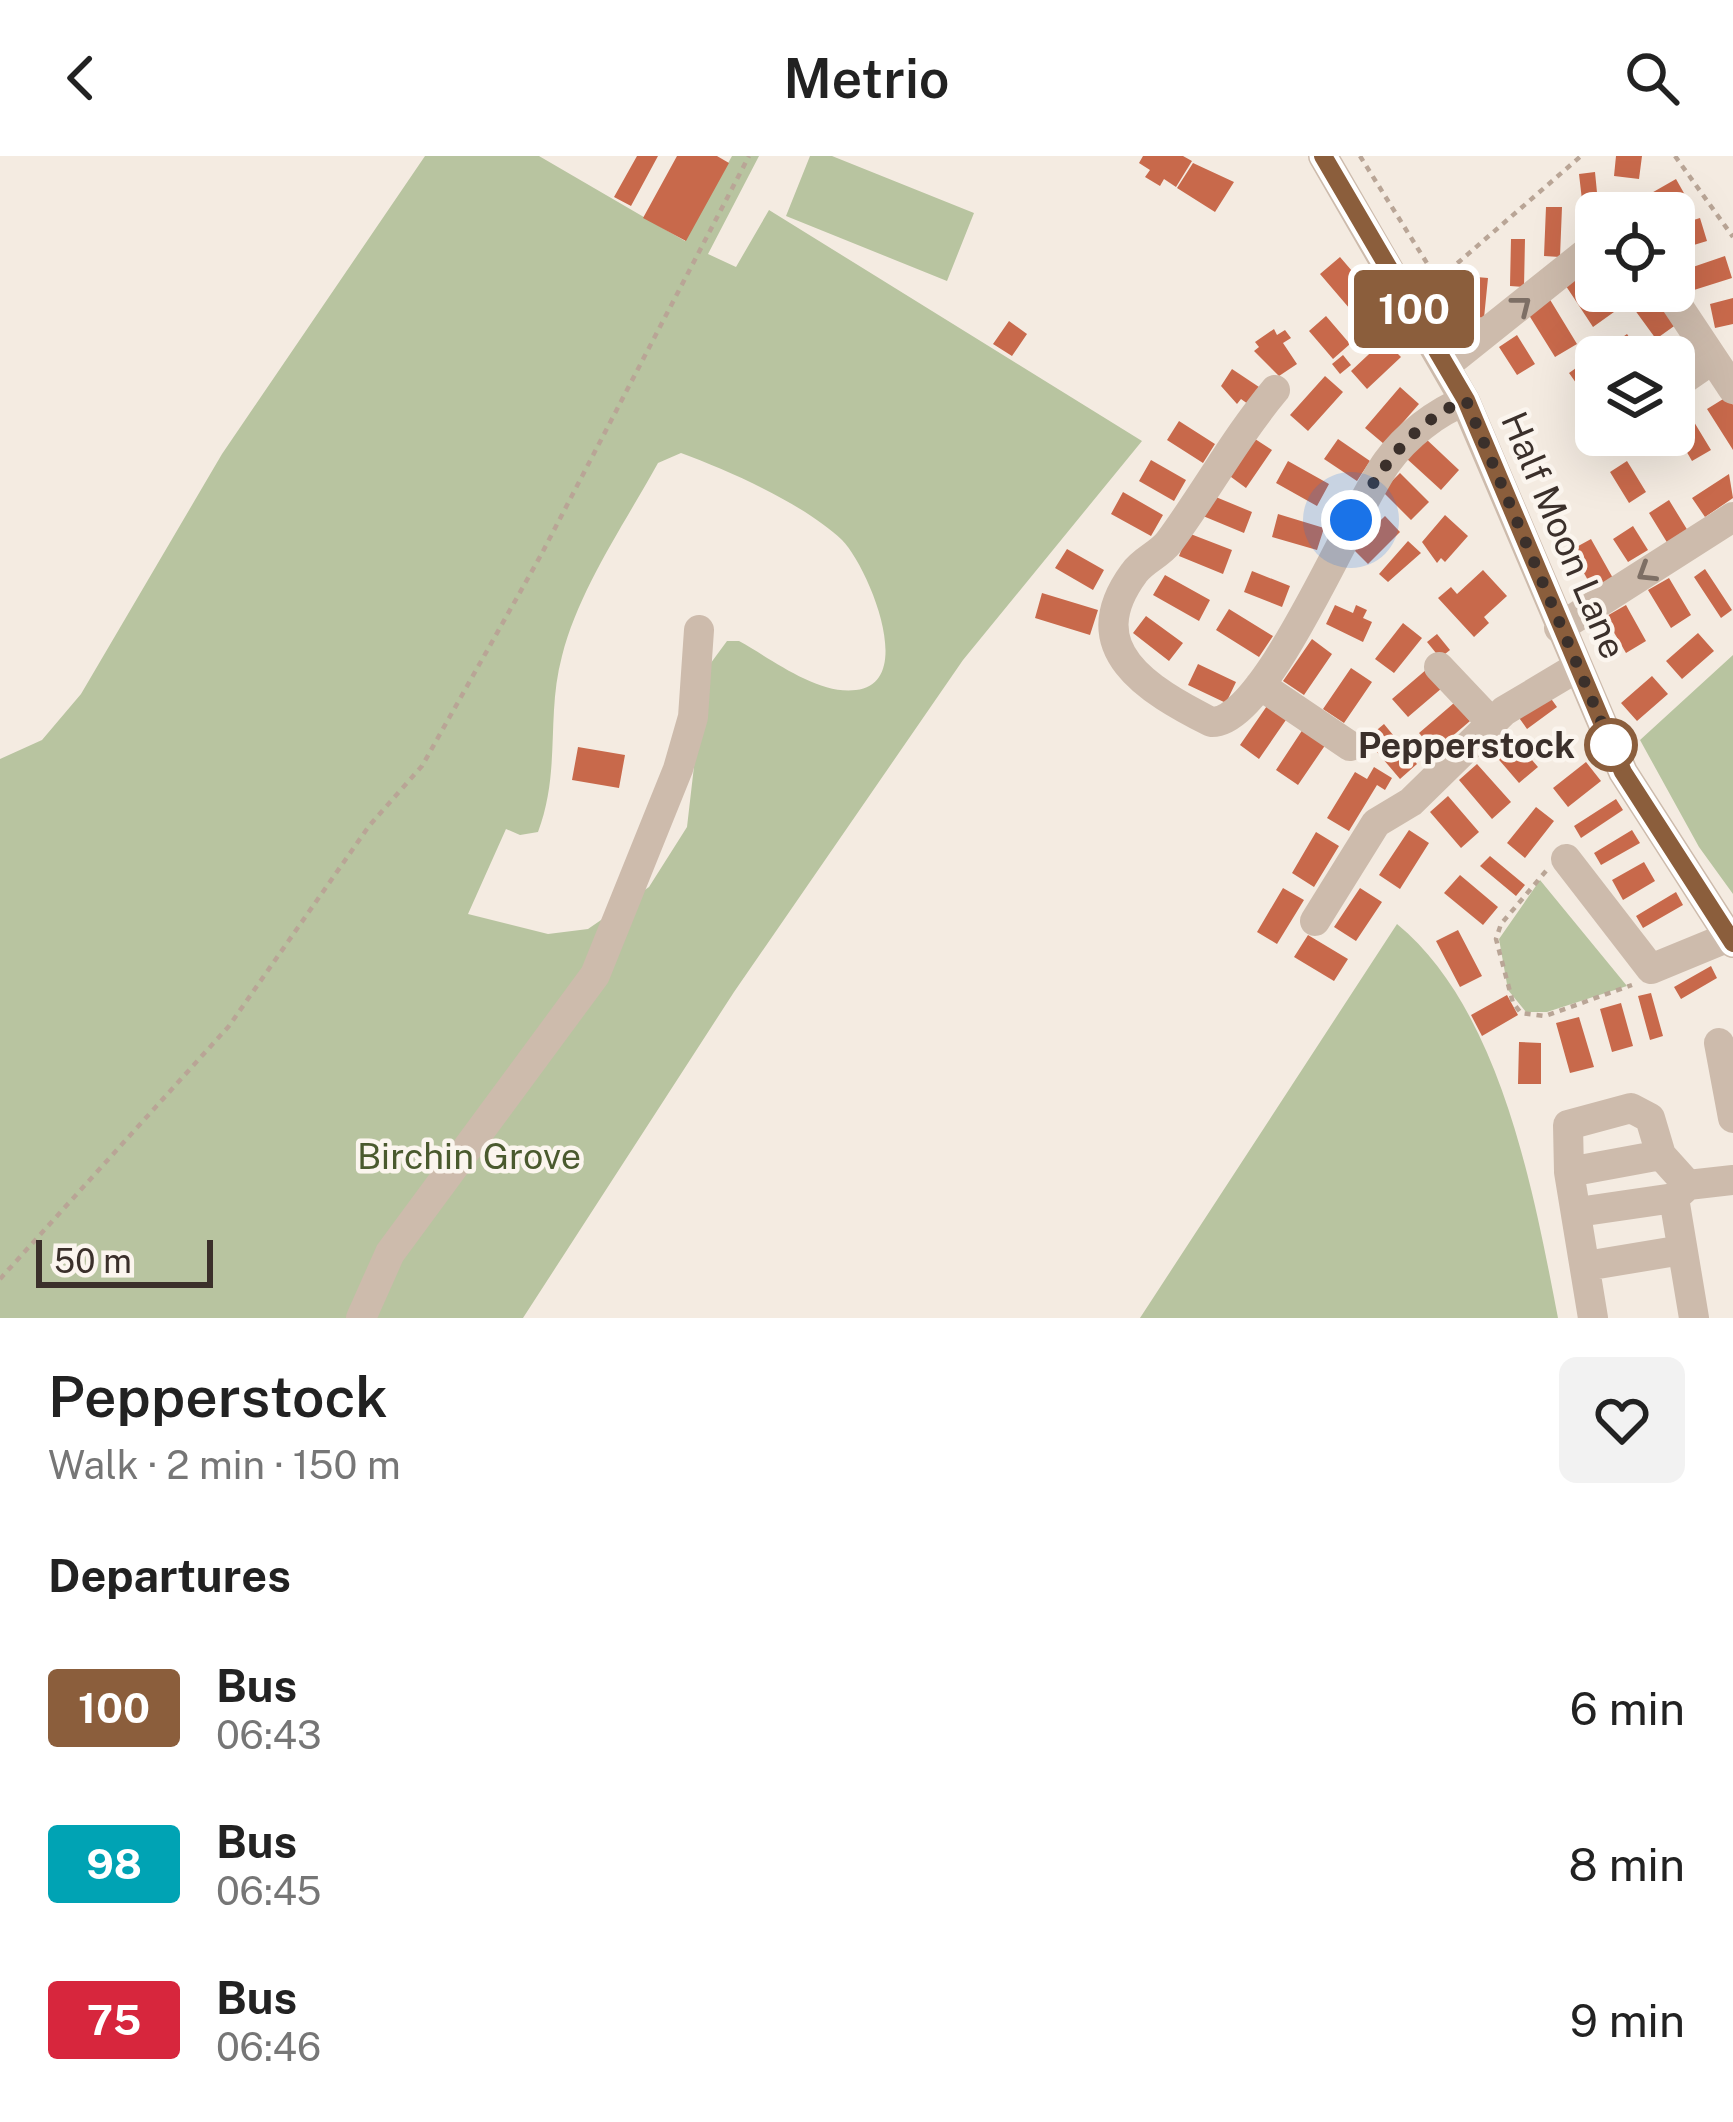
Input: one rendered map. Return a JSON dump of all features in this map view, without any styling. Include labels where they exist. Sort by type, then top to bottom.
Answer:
[{"type":"street","name":"Half Moon Lane","points":[[1323,156],[1466,400],[1623,772],[1731,940]]},
{"type":"street","points":[[1447,364],[1575,262]]},
{"type":"street","points":[[1682,312],[1733,389]]},
{"type":"street","points":[[1695,371],[1713,359]]},
{"type":"street","points":[[1275,390],[1168,542],[1138,568],[1113,623],[1115,650],[1132,671],[1211,722],[1232,718],[1260,685],[1389,459],[1445,409],[1466,400]]},
{"type":"street","points":[[1559,628],[1733,517]]},
{"type":"street","points":[[362,1318],[390,1253],[595,975],[678,769],[693,718],[699,630]]},
{"type":"street","points":[[1439,667],[1492,723]]},
{"type":"street","points":[[1316,921],[1376,823],[1411,802],[1492,723],[1535,689],[1576,668]]},
{"type":"street","points":[[1260,685],[1350,746]]},
{"type":"street","points":[[1566,859],[1651,969],[1731,940]]},
{"type":"street","points":[[1719,1043],[1733,1118]]},
{"type":"street","points":[[1593,1318],[1570,1172],[1568,1125],[1631,1108],[1650,1118],[1661,1155],[1680,1191],[1682,1250],[1694,1318]]},
{"type":"street","points":[[1570,1172],[1661,1155]]},
{"type":"street","points":[[1578,1212],[1733,1180]]},
{"type":"street","points":[[1586,1266],[1682,1250]]},
{"type":"path","points":[[0,1279],[229,1026],[369,826],[422,766],[541,555],[749,156]]},
{"type":"path","points":[[1360,156],[1435,276],[1445,274],[1581,156]]},
{"type":"path","points":[[1675,156],[1733,237]]},
{"type":"path","points":[[1566,859],[1534,880],[1501,924],[1497,957],[1513,1003],[1521,1013],[1545,1016],[1627,990],[1651,969]]},
{"type":"green space","name":"Birchin Grove","points":[[425,156],[539,156],[685,241],[732,156],[759,156],[708,254],[736,267],[769,210],[1142,441],[963,660],[734,992],[523,1318],[0,1318],[0,759],[42,740],[81,694],[222,454]],"holes":[[[681,453],[787,501],[842,540],[874,597],[882,622],[883,667],[874,683],[841,690],[795,674],[739,641],[727,641],[705,671],[687,827],[649,887],[588,929],[548,934],[468,914],[506,829],[520,835],[538,832],[549,787],[557,678],[570,631],[591,581],[658,463]]]},
{"type":"green space","points":[[810,156],[832,156],[974,213],[947,281],[786,216]]},
{"type":"green space","points":[[1733,655],[1733,894],[1699,847],[1640,740]]},
{"type":"green space","points":[[1540,880],[1627,986],[1547,1012],[1526,1012],[1508,990],[1499,939]]},
{"type":"green space","points":[[1397,924],[1433,960],[1463,1004],[1487,1053],[1524,1161],[1558,1318],[1140,1318]]},
{"type":"building","points":[[637,156],[658,156],[631,206],[614,197]]},
{"type":"building","points":[[677,156],[717,156],[729,163],[686,241],[643,218]]},
{"type":"building","points":[[1143,156],[1183,156],[1192,161],[1176,187],[1164,179],[1160,186],[1145,177],[1150,170],[1139,163]]},
{"type":"building","points":[[1616,156],[1642,156],[1639,179],[1614,176]]},
{"type":"building","points":[[1193,163],[1234,182],[1215,212],[1177,188]]},
{"type":"building","points":[[1595,172],[1597,192],[1581,192],[1579,174]]},
{"type":"building","points":[[1676,179],[1683,192],[1653,192]]},
{"type":"building","points":[[1546,207],[1562,207],[1560,257],[1544,256]]},
{"type":"building","points":[[1700,218],[1707,241],[1695,245],[1695,220]]},
{"type":"building","points":[[1511,239],[1525,239],[1524,287],[1510,286]]},
{"type":"building","points":[[1725,256],[1732,278],[1695,290],[1695,266]]},
{"type":"building","points":[[1340,257],[1376,299],[1356,316],[1320,274]]},
{"type":"building","points":[[1465,276],[1488,278],[1484,318],[1462,315]]},
{"type":"building","points":[[1575,276],[1575,300],[1564,283]]},
{"type":"building","points":[[1549,298],[1575,345],[1555,357],[1527,312]]},
{"type":"building","points":[[1733,298],[1733,324],[1715,328],[1710,304]]},
{"type":"building","points":[[1374,307],[1381,316],[1364,332],[1356,323]]},
{"type":"building","points":[[1583,312],[1614,312],[1593,327]]},
{"type":"building","points":[[1636,312],[1668,312],[1677,324],[1654,336]]},
{"type":"building","points":[[1326,316],[1350,344],[1333,359],[1309,331]]},
{"type":"building","points":[[1009,321],[1027,334],[1012,356],[993,344]]},
{"type":"building","points":[[1274,329],[1277,335],[1285,330],[1291,338],[1283,343],[1297,364],[1279,376],[1254,351],[1259,347],[1255,342]]},
{"type":"building","points":[[1517,335],[1535,364],[1517,375],[1499,347]]},
{"type":"building","points":[[1384,340],[1401,357],[1367,389],[1351,371]]},
{"type":"building","points":[[1343,355],[1351,365],[1340,374],[1332,364]]},
{"type":"building","points":[[1232,369],[1259,387],[1248,404],[1241,399],[1237,404],[1221,386]]},
{"type":"building","points":[[1325,376],[1343,392],[1308,431],[1290,415]]},
{"type":"building","points":[[1400,387],[1419,404],[1384,444],[1365,428]]},
{"type":"building","points":[[1728,396],[1733,405],[1733,450],[1707,409]]},
{"type":"building","points":[[1179,421],[1215,444],[1203,463],[1167,440]]},
{"type":"building","points":[[1695,424],[1711,450],[1692,461],[1689,456],[1695,456]]},
{"type":"building","points":[[1252,437],[1272,450],[1246,488],[1227,474]]},
{"type":"building","points":[[1425,438],[1459,470],[1441,490],[1406,458]]},
{"type":"building","points":[[1338,439],[1370,461],[1357,481],[1324,459]]},
{"type":"building","points":[[1151,460],[1186,480],[1174,501],[1139,481]]},
{"type":"building","points":[[1288,461],[1329,484],[1317,506],[1276,483]]},
{"type":"building","points":[[1627,461],[1646,492],[1629,503],[1610,472]]},
{"type":"building","points":[[1400,473],[1429,502],[1411,520],[1382,491]]},
{"type":"building","points":[[1729,474],[1733,498],[1705,517],[1692,498]]},
{"type":"building","points":[[1123,492],[1163,515],[1151,536],[1111,514]]},
{"type":"building","points":[[1211,495],[1252,512],[1244,533],[1203,516]]},
{"type":"building","points":[[1669,500],[1688,531],[1668,544],[1649,513]]},
{"type":"building","points":[[1278,514],[1324,528],[1317,550],[1272,537]]},
{"type":"building","points":[[1445,515],[1468,536],[1445,562],[1441,558],[1437,563],[1422,542]]},
{"type":"building","points":[[1385,516],[1400,532],[1368,564],[1352,548]]},
{"type":"building","points":[[1633,526],[1648,550],[1628,562],[1613,539]]},
{"type":"building","points":[[1188,533],[1232,550],[1223,574],[1179,556]]},
{"type":"building","points":[[1591,539],[1614,580],[1594,591],[1571,550]]},
{"type":"building","points":[[1408,541],[1421,553],[1388,582],[1379,574]]},
{"type":"building","points":[[1067,549],[1104,570],[1093,590],[1055,568]]},
{"type":"building","points":[[1705,569],[1732,610],[1721,618],[1694,577]]},
{"type":"building","points":[[1483,570],[1507,596],[1484,617],[1489,623],[1474,637],[1438,598],[1451,587],[1457,594]]},
{"type":"building","points":[[1252,571],[1290,586],[1282,607],[1244,592]]},
{"type":"building","points":[[1165,575],[1210,600],[1199,621],[1153,595]]},
{"type":"building","points":[[1669,578],[1691,615],[1671,628],[1648,590]]},
{"type":"building","points":[[1042,593],[1098,610],[1090,635],[1035,618]]},
{"type":"building","points":[[1335,605],[1353,613],[1356,605],[1367,610],[1363,618],[1372,622],[1363,642],[1326,624]]},
{"type":"building","points":[[1626,605],[1646,641],[1626,653],[1605,617]]},
{"type":"building","points":[[1229,609],[1273,636],[1259,657],[1216,630]]},
{"type":"building","points":[[1146,616],[1183,643],[1169,661],[1133,633]]},
{"type":"building","points":[[1403,623],[1422,638],[1394,673],[1375,659]]},
{"type":"building","points":[[1698,633],[1714,651],[1682,679],[1666,661]]},
{"type":"building","points":[[1437,634],[1450,650],[1440,658],[1427,642]]},
{"type":"building","points":[[1312,639],[1332,654],[1304,695],[1283,681]]},
{"type":"building","points":[[1198,664],[1236,682],[1226,703],[1188,685]]},
{"type":"building","points":[[1351,668],[1372,682],[1344,723],[1323,709]]},
{"type":"building","points":[[1427,669],[1442,688],[1408,717],[1392,699]]},
{"type":"building","points":[[1652,676],[1668,694],[1637,721],[1621,703]]},
{"type":"building","points":[[1547,693],[1557,707],[1527,729],[1517,715]]},
{"type":"building","points":[[1269,703],[1288,717],[1259,759],[1240,745]]},
{"type":"building","points":[[1454,703],[1470,721],[1435,751],[1419,733]]},
{"type":"building","points":[[1384,724],[1417,764],[1400,779],[1366,739]]},
{"type":"building","points":[[1305,726],[1328,741],[1298,785],[1276,770]]},
{"type":"building","points":[[1507,731],[1538,767],[1519,783],[1488,747]]},
{"type":"building","points":[[578,747],[625,755],[619,788],[572,780]]},
{"type":"building","points":[[1586,762],[1601,781],[1568,807],[1553,788]]},
{"type":"building","points":[[1477,764],[1511,802],[1492,819],[1459,780]]},
{"type":"building","points":[[1374,767],[1392,778],[1385,790],[1377,785],[1349,831],[1327,818],[1355,772],[1367,779]]},
{"type":"building","points":[[1448,796],[1479,832],[1461,848],[1430,812]]},
{"type":"building","points":[[1616,799],[1623,810],[1581,838],[1574,826]]},
{"type":"building","points":[[1536,807],[1554,821],[1525,858],[1507,843]]},
{"type":"building","points":[[1409,830],[1429,843],[1400,889],[1379,875]]},
{"type":"building","points":[[1632,830],[1640,843],[1601,865],[1594,853]]},
{"type":"building","points":[[1316,832],[1339,846],[1314,887],[1292,873]]},
{"type":"building","points":[[1490,856],[1525,885],[1516,896],[1480,866]]},
{"type":"building","points":[[1644,862],[1655,881],[1623,900],[1612,880]]},
{"type":"building","points":[[1460,875],[1498,907],[1483,925],[1444,893]]},
{"type":"building","points":[[1283,888],[1304,900],[1277,944],[1257,932]]},
{"type":"building","points":[[1360,888],[1382,902],[1356,941],[1334,927]]},
{"type":"building","points":[[1676,892],[1683,905],[1643,928],[1636,916]]},
{"type":"building","points":[[1458,930],[1482,976],[1460,987],[1436,941]]},
{"type":"building","points":[[1308,935],[1348,959],[1334,981],[1294,957]]},
{"type":"building","points":[[1711,966],[1717,978],[1681,999],[1674,987]]},
{"type":"building","points":[[1651,993],[1663,1036],[1650,1040],[1638,996]]},
{"type":"building","points":[[1507,995],[1518,1015],[1482,1036],[1471,1015]]},
{"type":"building","points":[[1621,1003],[1633,1046],[1612,1052],[1600,1009]]},
{"type":"building","points":[[1579,1017],[1594,1067],[1570,1073],[1556,1023]]},
{"type":"building","points":[[1519,1042],[1541,1043],[1541,1084],[1518,1084]]},
{"type":"bus line","name":"100","points":[[1323,156],[1466,400],[1623,772],[1733,943]]},
{"type":"place","name":"Pepperstock","points":[[1611,745]]},
{"type":"route","points":[[1351,520],[1389,459],[1410,437],[1445,409],[1466,400],[1611,745]]}]
